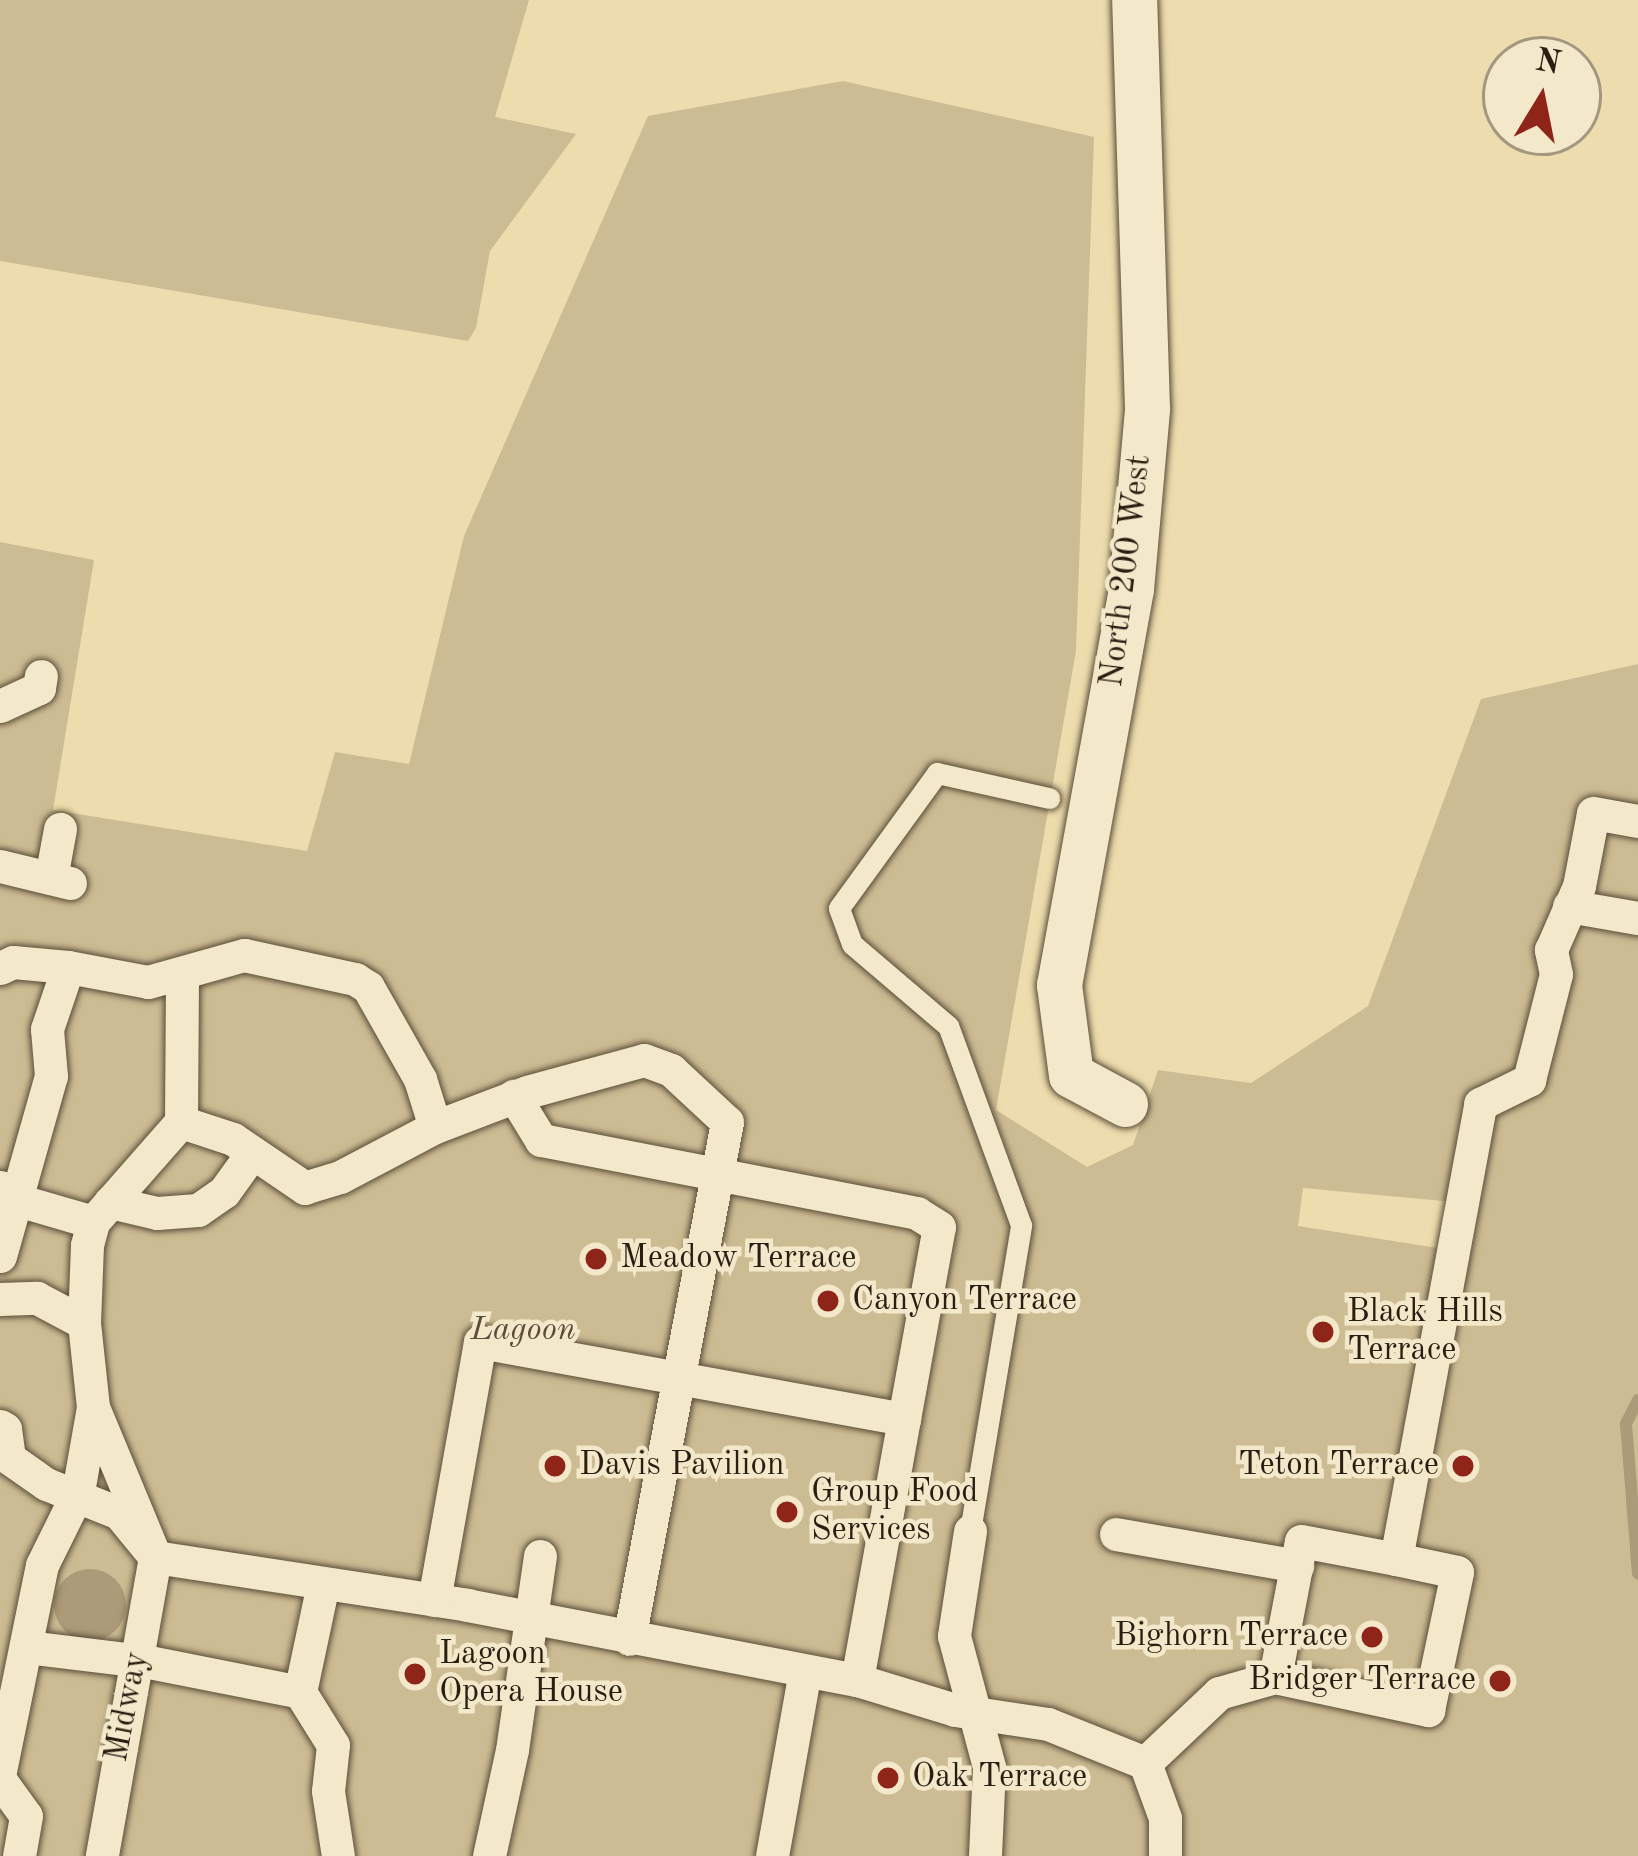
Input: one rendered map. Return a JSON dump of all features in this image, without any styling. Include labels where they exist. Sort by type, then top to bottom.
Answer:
[{"type":"street","name":"North 200 West","points":[[1125,1104],[1071,1075],[1059,985],[1131,589],[1147,408],[1134,0]]},
{"type":"street","points":[[0,706],[39,688],[41,676]]},
{"type":"street","points":[[1396,1559],[1480,1104],[1529,1080],[1556,974],[1551,950],[1569,906],[1593,813],[1638,821]]},
{"type":"street","points":[[0,866],[61,881],[60,829]]},
{"type":"street","points":[[1569,906],[1638,918]]},
{"type":"street","points":[[4,960],[65,958],[148,982],[164,967],[244,955],[355,979],[368,987],[420,1079],[423,1140]]},
{"type":"street","points":[[0,1256],[16,1141],[51,1076],[47,1029],[65,958]]},
{"type":"street","points":[[19,1856],[26,1816],[0,1775],[42,1565],[78,1492],[93,1408],[85,1323],[101,1212],[181,1122],[164,967]]},
{"type":"street","points":[[181,1122],[233,1139],[305,1188],[423,1140],[514,1096],[644,1060],[671,1070],[727,1122],[629,1639]]},
{"type":"street","points":[[420,1079],[481,1109]]},
{"type":"street","points":[[514,1096],[541,1141],[917,1213],[939,1227],[857,1680]]},
{"type":"street","points":[[7,1193],[101,1212],[198,1210],[224,1192],[252,1153]]},
{"type":"street","points":[[0,1300],[37,1298],[85,1323]]},
{"type":"street","points":[[434,1600],[467,1340],[904,1419]]},
{"type":"street","points":[[93,1408],[155,1557]]},
{"type":"street","points":[[0,1426],[5,1429],[9,1458],[46,1484],[78,1492],[119,1513],[155,1557],[528,1617],[857,1680],[975,1713],[1048,1724],[1145,1763],[1165,1818],[1165,1856]]},
{"type":"street","points":[[970,1531],[954,1636],[989,1767],[985,1856]]},
{"type":"street","points":[[1116,1534],[1297,1566]]},
{"type":"street","points":[[1145,1763],[1219,1693],[1275,1677],[1429,1710],[1456,1572],[1301,1541],[1275,1677]]},
{"type":"street","points":[[489,1856],[512,1750],[540,1556]]},
{"type":"street","name":"Midway","points":[[106,1855],[155,1557]]},
{"type":"street","points":[[323,1584],[300,1693],[332,1745],[328,1790],[338,1856]]},
{"type":"street","points":[[27,1647],[300,1693]]},
{"type":"street","points":[[0,1678],[27,1647]]},
{"type":"street","points":[[772,1856],[805,1671]]},
{"type":"lane","points":[[970,1531],[1021,1225],[948,1026],[852,944],[839,908],[938,773],[1049,798]]},
{"type":"green space","points":[[0,0],[529,0],[495,117],[576,134],[490,251],[476,328],[468,341],[0,261]]},
{"type":"green space","name":"Lagoon","points":[[843,81],[1094,137],[1076,651],[996,1110],[1087,1167],[1133,1145],[1158,1070],[1251,1083],[1368,1006],[1481,699],[1638,664],[1638,1856],[0,1856],[0,542],[94,560],[53,810],[307,851],[335,752],[409,764],[464,536],[648,116]],"holes":[[[1303,1188],[1454,1202],[1444,1249],[1298,1226]]]},
{"type":"shaded area","points":[[90,1569],[116,1579],[126,1605],[116,1631],[90,1641],[64,1631],[54,1605],[64,1579]]},
{"type":"waterway","points":[[1638,1400],[1626,1424],[1638,1574]]},
{"type":"place","name":"Meadow Terrace","points":[[596,1259]]},
{"type":"place","name":"Canyon Terrace","points":[[828,1301]]},
{"type":"place","name":"Black Hills Terrace","points":[[1323,1332]]},
{"type":"place","name":"Davis Pavilion","points":[[555,1466]]},
{"type":"place","name":"Teton Terrace","points":[[1463,1466]]},
{"type":"place","name":"Group Food Services","points":[[787,1512]]},
{"type":"place","name":"Bighorn Terrace","points":[[1372,1637]]},
{"type":"place","name":"Lagoon Opera House","points":[[415,1674]]},
{"type":"place","name":"Bridger Terrace","points":[[1500,1681]]},
{"type":"place","name":"Oak Terrace","points":[[888,1778]]}]
